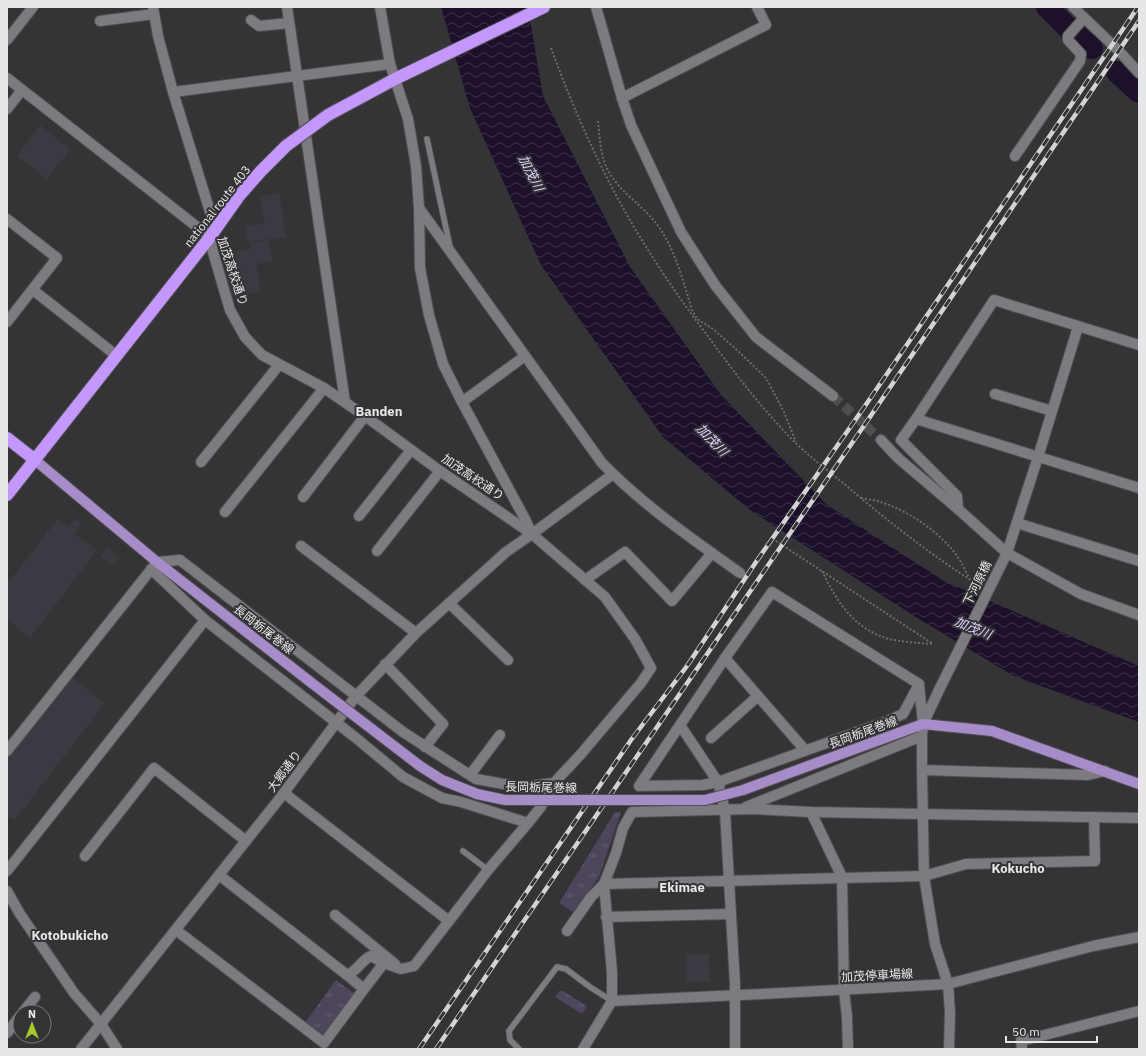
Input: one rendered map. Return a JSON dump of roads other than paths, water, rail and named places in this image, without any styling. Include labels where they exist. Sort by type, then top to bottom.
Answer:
[{"type":"highway","name":"national route 403","points":[[7,495],[210,237],[239,196],[286,146],[328,115],[411,71],[544,7]]},
{"type":"highway","points":[[7,438],[35,460]]},
{"type":"main road","name":"長岡栃尾巻線","points":[[35,460],[154,566],[313,684],[420,766],[442,780],[477,794],[505,800],[705,800],[743,790],[924,724],[992,731],[1139,784]]},
{"type":"street","points":[[7,40],[34,7]]},
{"type":"street","points":[[287,7],[345,402]]},
{"type":"street","points":[[380,7],[390,64],[408,119],[416,166],[419,208],[420,268],[429,315],[443,364],[526,519],[532,534]]},
{"type":"street","points":[[596,7],[631,126],[681,232],[715,285],[756,337],[833,396]]},
{"type":"street","points":[[622,98],[766,25],[757,7]]},
{"type":"street","points":[[1073,7],[1082,22],[1119,51],[1139,73]]},
{"type":"street","points":[[100,21],[153,10],[158,36],[173,92],[211,215],[210,237]]},
{"type":"street","points":[[250,20],[258,26],[289,23]]},
{"type":"street","points":[[1014,156],[1080,60],[1081,54],[1068,40],[1068,36],[1082,22]]},
{"type":"street","points":[[173,92],[390,64]]},
{"type":"street","name":"加茂高校通り","points":[[7,78],[210,237],[230,310],[245,337],[262,355],[324,388],[366,416],[440,471],[532,534],[605,598],[634,639],[651,668],[641,683],[581,754],[554,783]]},
{"type":"street","points":[[7,109],[22,90]]},
{"type":"street","points":[[419,208],[602,463],[681,531],[740,573]]},
{"type":"street","points":[[7,219],[57,258],[7,322]]},
{"type":"street","points":[[33,290],[117,356]]},
{"type":"street","points":[[958,508],[957,496],[901,440],[994,300],[1139,345]]},
{"type":"street","name":"下河原橋","points":[[924,724],[939,690],[1007,553],[1078,327]]},
{"type":"street","points":[[462,402],[525,356]]},
{"type":"street","points":[[201,462],[279,365]]},
{"type":"street","points":[[225,512],[324,388]]},
{"type":"street","points":[[995,394],[1052,411]]},
{"type":"street","points":[[303,497],[366,416]]},
{"type":"street","points":[[916,419],[1139,488]]},
{"type":"street","points":[[881,440],[898,458],[958,508],[1007,553],[1081,594],[1139,615]]},
{"type":"street","points":[[359,516],[411,450]]},
{"type":"street","points":[[377,551],[440,471]]},
{"type":"street","name":"大郷通り","points":[[82,1049],[284,793],[356,696],[385,664],[416,633],[506,552],[613,474]]},
{"type":"street","points":[[1017,523],[1139,561]]},
{"type":"street","points":[[301,546],[416,633]]},
{"type":"street","points":[[585,580],[625,552],[672,601],[712,553]]},
{"type":"street","points":[[7,751],[154,566],[180,560],[356,696],[425,747],[476,779],[520,788],[554,783]]},
{"type":"street","points":[[154,566],[205,620],[403,777],[442,798],[461,802],[528,823]]},
{"type":"street","points":[[772,592],[919,684],[903,714],[886,722],[718,782],[703,785],[640,786],[725,658],[772,592]]},
{"type":"street","points":[[449,603],[508,660]]},
{"type":"street","points":[[7,871],[205,620]]},
{"type":"street","points":[[725,658],[805,750]]},
{"type":"street","points":[[385,664],[443,724],[425,747]]},
{"type":"street","points":[[919,684],[924,724],[922,736],[924,876],[936,944],[948,984],[950,1013],[949,1049]]},
{"type":"street","points":[[711,738],[758,696]]},
{"type":"street","points":[[680,725],[718,782],[725,811],[735,995],[736,1049]]},
{"type":"street","points":[[470,775],[500,735]]},
{"type":"street","points":[[741,810],[922,736]]},
{"type":"street","points":[[85,856],[154,768],[246,841]]},
{"type":"street","points":[[922,770],[1088,774],[1105,771]]},
{"type":"street","points":[[347,975],[353,973],[365,958],[371,956],[384,963],[401,969],[414,966],[488,870],[540,808],[554,783]]},
{"type":"street","points":[[284,793],[449,921]]},
{"type":"street","points":[[566,931],[591,897],[604,884],[624,828],[632,812],[741,810],[1139,818]]},
{"type":"street","points":[[811,812],[842,877],[844,990],[848,1049]]},
{"type":"street","points":[[604,884],[924,876],[966,864],[1095,862],[1094,817]]},
{"type":"street","points":[[219,875],[364,989]]},
{"type":"street","points":[[583,1049],[612,1001],[612,972],[604,884]]},
{"type":"street","points":[[7,891],[20,914],[74,993],[101,1024],[117,1049]]},
{"type":"street","points":[[606,917],[731,914]]},
{"type":"street","points":[[335,915],[401,969]]},
{"type":"street","points":[[176,930],[324,1043],[384,963]]},
{"type":"street","name":"加茂停車場線","points":[[612,1001],[948,984],[1093,946],[1139,937]]},
{"type":"street","points":[[29,1004],[35,997]]},
{"type":"street","points":[[1022,1049],[1021,1041],[1139,1011]]},
{"type":"lane","points":[[427,139],[451,252]]},
{"type":"lane","points":[[463,851],[488,870]]},
{"type":"lane","points":[[519,1049],[510,1040],[510,1031],[557,967],[566,969],[612,1001]]},
{"type":"water","name":"加茂川","points":[[441,7],[528,7],[543,96],[630,267],[721,395],[827,505],[944,581],[1139,666],[1139,722],[1014,676],[919,619],[750,510],[663,437],[541,265],[470,108]]},
{"type":"waterway","points":[[1047,7],[1069,29],[1092,48]]},
{"type":"waterway","points":[[1117,72],[1139,92]]},
{"type":"tunnel","points":[[833,396],[881,440]]},
{"type":"railway","points":[[419,1049],[631,740],[687,666],[756,562],[865,406],[1138,7]]},
{"type":"railway","points":[[436,1049],[874,411],[1139,21]]},
{"type":"district","name":"Banden","points":[[379,411]]},
{"type":"district","name":"Kokucho","points":[[1018,868]]},
{"type":"district","name":"Ekimae","points":[[682,887]]},
{"type":"district","name":"Kotobukicho","points":[[70,935]]}]
